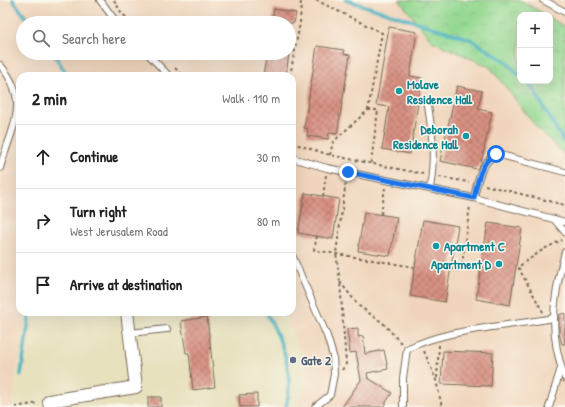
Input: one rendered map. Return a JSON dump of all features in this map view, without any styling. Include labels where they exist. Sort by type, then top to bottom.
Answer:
[{"type":"street","points":[[50,404],[136,387],[127,316]]},
{"type":"lane","points":[[100,0],[112,16]]},
{"type":"lane","points":[[543,0],[565,12]]},
{"type":"lane","points":[[154,60],[165,72]]},
{"type":"lane","points":[[0,65],[16,91]]},
{"type":"lane","points":[[428,106],[434,144],[434,162],[430,188]]},
{"type":"lane","points":[[0,168],[16,117]]},
{"type":"lane","points":[[473,198],[485,163],[489,157],[496,154],[565,172]]},
{"type":"lane","points":[[296,159],[327,168],[473,198],[565,222]]},
{"type":"lane","points":[[554,219],[565,232]]},
{"type":"lane","points":[[565,252],[549,318],[555,346],[565,378]]},
{"type":"lane","points":[[296,264],[327,336],[333,356],[334,374],[330,395],[315,407]]},
{"type":"lane","points":[[403,407],[403,378],[407,349],[440,337],[549,318]]},
{"type":"lane","points":[[129,334],[167,329]]},
{"type":"lane","points":[[550,407],[561,368]]},
{"type":"path","points":[[114,0],[125,16]]},
{"type":"path","points":[[296,44],[300,23],[301,0]]},
{"type":"path","points":[[316,0],[382,33],[368,110],[333,142],[330,155]]},
{"type":"path","points":[[291,72],[293,60]]},
{"type":"path","points":[[368,110],[378,110],[371,163]]},
{"type":"path","points":[[323,196],[327,168]]},
{"type":"path","points":[[339,376],[346,364],[340,282],[336,253],[348,172]]},
{"type":"path","points":[[381,214],[387,180]]},
{"type":"path","points":[[450,269],[462,271],[473,198]]},
{"type":"path","points":[[317,236],[314,250],[414,267]]},
{"type":"path","points":[[549,318],[518,267],[544,249],[565,238]]},
{"type":"path","points":[[462,266],[479,268]]},
{"type":"path","points":[[340,282],[359,306],[383,323],[407,349]]},
{"type":"path","points":[[436,380],[440,337]]},
{"type":"path","points":[[420,343],[436,380],[442,407]]},
{"type":"path","points":[[15,407],[50,404]]},
{"type":"shaded area","points":[[0,0],[565,0],[565,407],[296,407],[306,381],[305,360],[285,316],[296,316],[296,72],[16,72],[16,316],[25,316],[11,407],[0,407]]},
{"type":"green space","points":[[399,0],[520,0],[541,12],[517,12],[517,84],[553,84],[553,20],[565,27],[565,155],[538,129],[490,67],[432,41]]},
{"type":"building","points":[[274,9],[296,13],[295,16],[273,16]]},
{"type":"building","name":"Molave Residence Hall","points":[[389,27],[417,32],[410,76],[422,78],[410,154],[382,149],[389,107],[376,105]]},
{"type":"building","points":[[317,46],[344,50],[344,54],[350,55],[337,134],[329,133],[328,139],[307,136],[308,129],[304,128]]},
{"type":"building","points":[[266,60],[288,60],[287,72],[264,72]]},
{"type":"building","name":"Deborah Residence Hall","points":[[457,86],[482,91],[478,109],[492,112],[481,163],[477,169],[440,161]]},
{"type":"building","points":[[305,193],[339,199],[333,239],[298,233]]},
{"type":"building","points":[[364,212],[397,217],[390,256],[358,251]]},
{"type":"building","name":"Apartment C","points":[[423,220],[458,226],[445,302],[410,296]]},
{"type":"building","name":"Apartment D","points":[[488,223],[522,228],[510,305],[476,299]]},
{"type":"building","points":[[565,313],[565,344],[562,344],[559,333],[559,315]]},
{"type":"building","points":[[207,317],[215,387],[193,390],[189,353],[186,353],[181,321]]},
{"type":"building","points":[[358,328],[358,337],[363,336],[365,354],[384,350],[388,369],[367,373],[368,378],[392,393],[383,407],[342,407],[361,380],[356,352],[350,353],[347,329]]},
{"type":"building","points":[[443,351],[493,353],[491,386],[441,384]]},
{"type":"building","points":[[257,394],[257,407],[240,407],[239,395]]},
{"type":"building","points":[[148,397],[161,397],[161,407],[148,407]]},
{"type":"waterway","points":[[13,0],[25,16]]},
{"type":"waterway","points":[[346,0],[470,39],[505,61],[517,73]]},
{"type":"waterway","points":[[58,60],[65,72]]},
{"type":"waterway","points":[[529,84],[565,144]]},
{"type":"waterway","points":[[21,375],[29,316]]},
{"type":"waterway","points":[[268,316],[278,335],[286,358],[289,382],[286,407]]},
{"type":"place","name":"Molave Residence Hall","points":[[399,91]]},
{"type":"place","name":"Deborah Residence Hall","points":[[466,136]]},
{"type":"place","name":"Apartment C","points":[[436,246]]},
{"type":"place","name":"Apartment D","points":[[499,264]]},
{"type":"place","name":"Gate 2","points":[[293,360]]},
{"type":"route","points":[[348,172],[474,198],[477,183],[485,163],[489,157],[496,154]]}]
